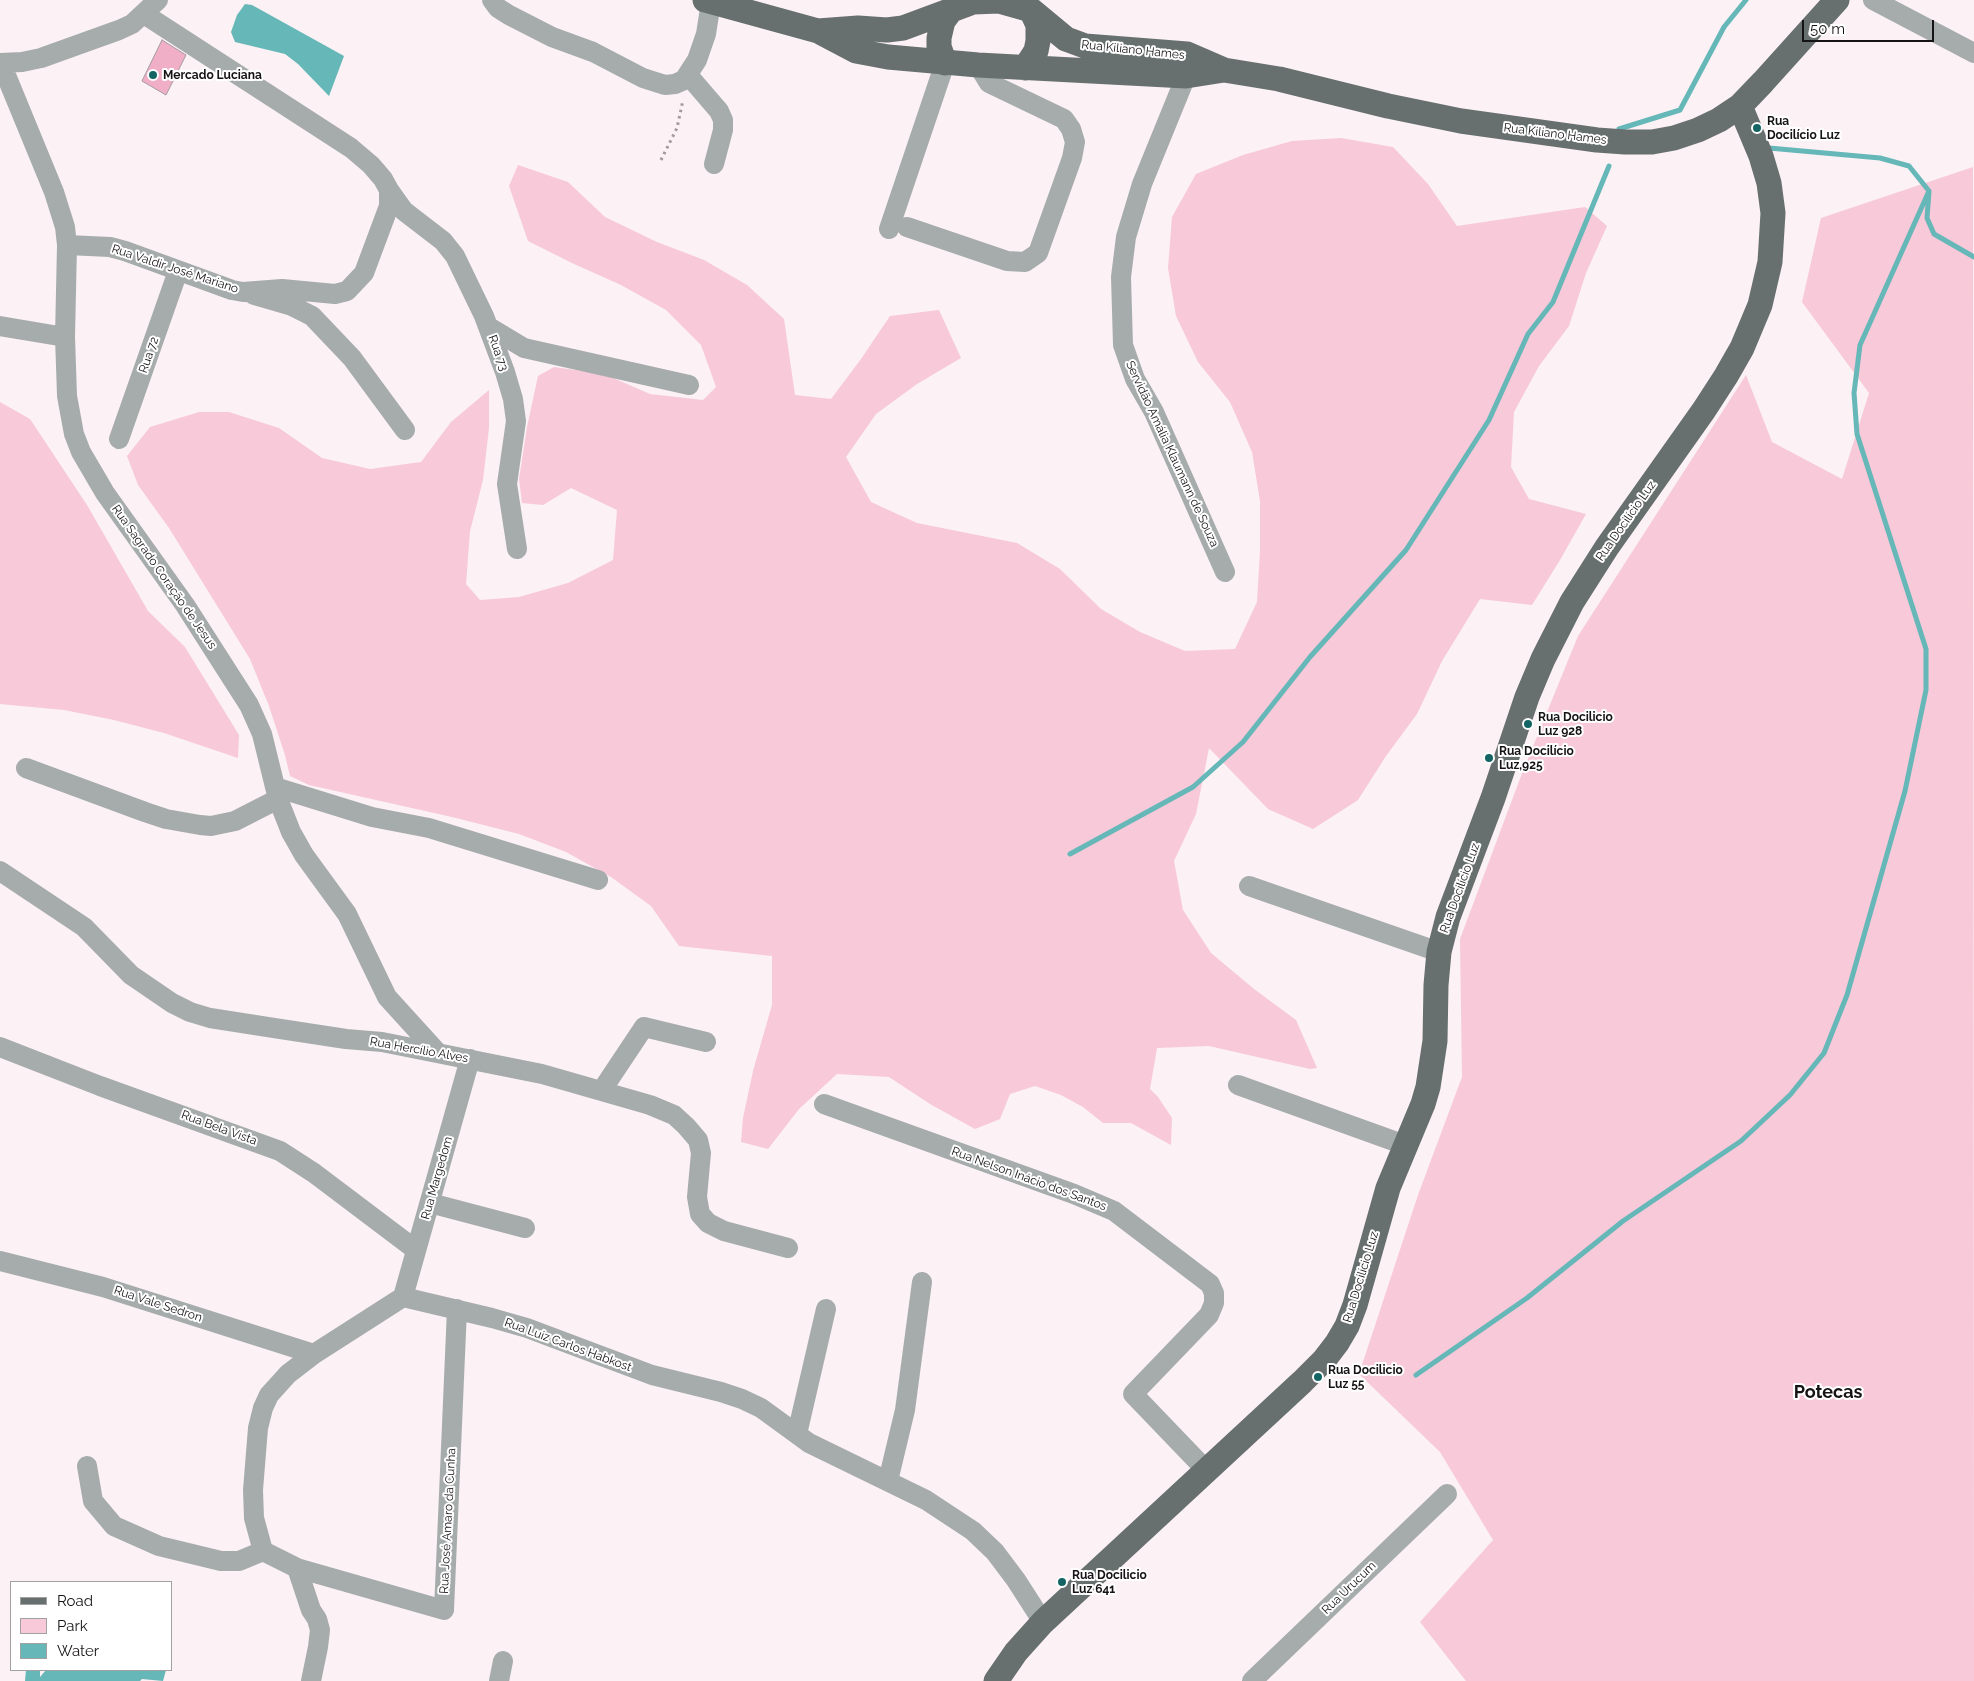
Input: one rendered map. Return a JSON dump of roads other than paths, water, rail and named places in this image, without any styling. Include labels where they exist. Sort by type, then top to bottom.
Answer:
[{"type":"main road","name":"Rua Kiliano Hames","points":[[818,31],[858,28],[887,30],[904,28],[967,4],[999,1],[1029,5],[1066,38],[1085,46],[1187,54],[1224,70],[1279,79],[1388,106],[1461,121],[1597,140],[1652,142],[1674,138],[1698,130],[1719,120],[1740,106],[1837,0]]},
{"type":"main road","name":"Rua Kiliano Hames","points":[[708,1],[818,31],[856,51],[888,57],[945,63],[1186,76],[1224,70]]},
{"type":"main road","points":[[945,63],[941,55],[938,38],[943,21],[967,4]]},
{"type":"main road","points":[[1025,68],[1036,51],[1038,41],[1038,25],[1029,5]]},
{"type":"main road","name":"Rua Docilício Luz","points":[[996,1681],[1016,1652],[1043,1622],[1302,1382],[1324,1360],[1347,1326],[1355,1305],[1379,1216],[1405,1145],[1424,1104],[1435,1041],[1436,985],[1439,952],[1448,917],[1493,798],[1528,697],[1559,626],[1602,555],[1720,385],[1742,348],[1758,312],[1770,262],[1773,213],[1769,183],[1761,156],[1740,106]]},
{"type":"street","points":[[492,0],[498,8],[509,15],[552,37],[593,52],[643,78],[665,85],[675,84],[686,77],[696,60],[706,34],[708,1]]},
{"type":"street","points":[[1873,0],[1974,53]]},
{"type":"street","points":[[0,63],[22,62],[41,58],[119,30],[132,24],[151,7],[351,148],[371,165],[383,179],[389,190]]},
{"type":"street","name":"Rua Sagrado Coração de Jesus","points":[[0,63],[62,214],[68,245],[67,396],[74,434],[81,452],[105,493],[185,605],[249,705],[262,734],[276,793],[291,832],[304,856],[347,914],[386,997],[437,1052]]},
{"type":"street","points":[[945,63],[898,228],[1007,261],[1026,262],[1038,254],[1076,142],[1071,129],[1064,119],[989,83],[978,65]]},
{"type":"street","name":"Servidão Amália Klaumann de Souza","points":[[1186,76],[1142,184],[1126,237],[1122,277],[1123,345],[1135,378],[1154,412],[1225,572]]},
{"type":"street","points":[[686,77],[719,111],[723,120],[723,130],[714,164]]},
{"type":"street","name":"Rua Valdir José Mariano","points":[[68,245],[110,247],[232,290],[243,292],[282,289],[335,294],[347,290],[364,273],[389,206],[389,190]]},
{"type":"street","name":"Rua 73","points":[[389,190],[404,212],[443,241],[455,256],[489,327],[513,399],[516,421],[507,484],[517,550]]},
{"type":"street","name":"Rua 72","points":[[119,439],[178,271]]},
{"type":"street","points":[[243,292],[292,306],[312,316],[352,358],[405,430]]},
{"type":"street","points":[[0,326],[66,336]]},
{"type":"street","points":[[489,327],[524,348],[690,385]]},
{"type":"street","points":[[26,768],[166,819],[200,825],[211,826],[234,822],[276,793],[372,817],[429,828],[598,880]]},
{"type":"street","name":"Rua Hercílio Alves","points":[[0,872],[84,927],[132,975],[172,1003],[190,1012],[210,1018],[346,1039],[382,1042],[542,1074],[602,1090],[650,1105],[674,1115],[698,1140],[701,1153],[697,1197],[700,1214],[708,1223],[724,1231],[788,1248]]},
{"type":"street","points":[[1249,886],[1439,952]]},
{"type":"street","points":[[602,1090],[644,1027],[706,1042]]},
{"type":"street","name":"Rua Bela Vista","points":[[0,1047],[100,1086],[280,1151],[303,1164],[416,1250]]},
{"type":"street","name":"Rua Margedom","points":[[403,1297],[470,1059]]},
{"type":"street","points":[[1238,1084],[1405,1145]]},
{"type":"street","name":"Rua Nelson Inácio dos Santos","points":[[824,1104],[1074,1194],[1114,1211],[1210,1284],[1214,1293],[1214,1303],[1209,1315],[1133,1394],[1206,1470]]},
{"type":"street","points":[[430,1203],[525,1228]]},
{"type":"street","name":"Rua Vale Sedron","points":[[0,1261],[103,1287],[314,1354]]},
{"type":"street","points":[[888,1481],[905,1410],[922,1282]]},
{"type":"street","points":[[262,1551],[254,1518],[253,1490],[254,1451],[263,1408],[278,1384],[314,1354],[403,1297]]},
{"type":"street","name":"Rua Luiz Carlos Habkost","points":[[403,1297],[527,1328],[652,1375],[742,1399],[761,1408],[809,1443],[926,1500],[973,1532],[995,1552],[1043,1622]]},
{"type":"street","name":"Rua José Amaro da Cunha","points":[[297,1568],[444,1610],[457,1309]]},
{"type":"street","points":[[797,1434],[826,1309]]},
{"type":"street","points":[[87,1466],[94,1501],[114,1526],[159,1546],[221,1561],[239,1561],[262,1551],[297,1568],[320,1630],[311,1681]]},
{"type":"street","name":"Rua Urucum","points":[[1252,1681],[1447,1494]]},
{"type":"street","points":[[499,1681],[503,1661]]},
{"type":"water","points":[[245,4],[252,5],[344,56],[329,96],[298,64],[285,54],[235,42],[231,32],[237,15]]},
{"type":"water","points":[[26,1671],[40,1671],[40,1677],[45,1671],[166,1671],[163,1681],[142,1679],[140,1681],[25,1681]]},
{"type":"waterway","points":[[1619,129],[1680,110],[1724,27],[1746,0]]},
{"type":"waterway","points":[[1769,148],[1880,158],[1909,166],[1929,191],[1927,218],[1934,234],[1974,257]]},
{"type":"waterway","points":[[1070,854],[1193,787],[1243,742],[1310,657],[1406,550],[1489,420],[1528,334],[1553,302],[1609,166]]},
{"type":"waterway","points":[[1416,1375],[1527,1298],[1623,1221],[1741,1141],[1790,1095],[1824,1053],[1847,995],[1905,791],[1926,690],[1926,649],[1857,434],[1854,393],[1860,345],[1929,191]]},
{"type":"place","name":"Mercado Luciana","points":[[153,75]]},
{"type":"place","name":"Rua Docilício Luz","points":[[1757,128]]},
{"type":"place","name":"Rua Docilicio Luz 928","points":[[1528,724]]},
{"type":"place","name":"Rua Docilício Luz,925","points":[[1489,758]]},
{"type":"place","name":"Rua Docilicio Luz 55","points":[[1318,1377]]},
{"type":"place","name":"Rua Docilicio Luz 641","points":[[1062,1582]]},
{"type":"district","name":"Potecas","points":[[1828,1393]]}]
